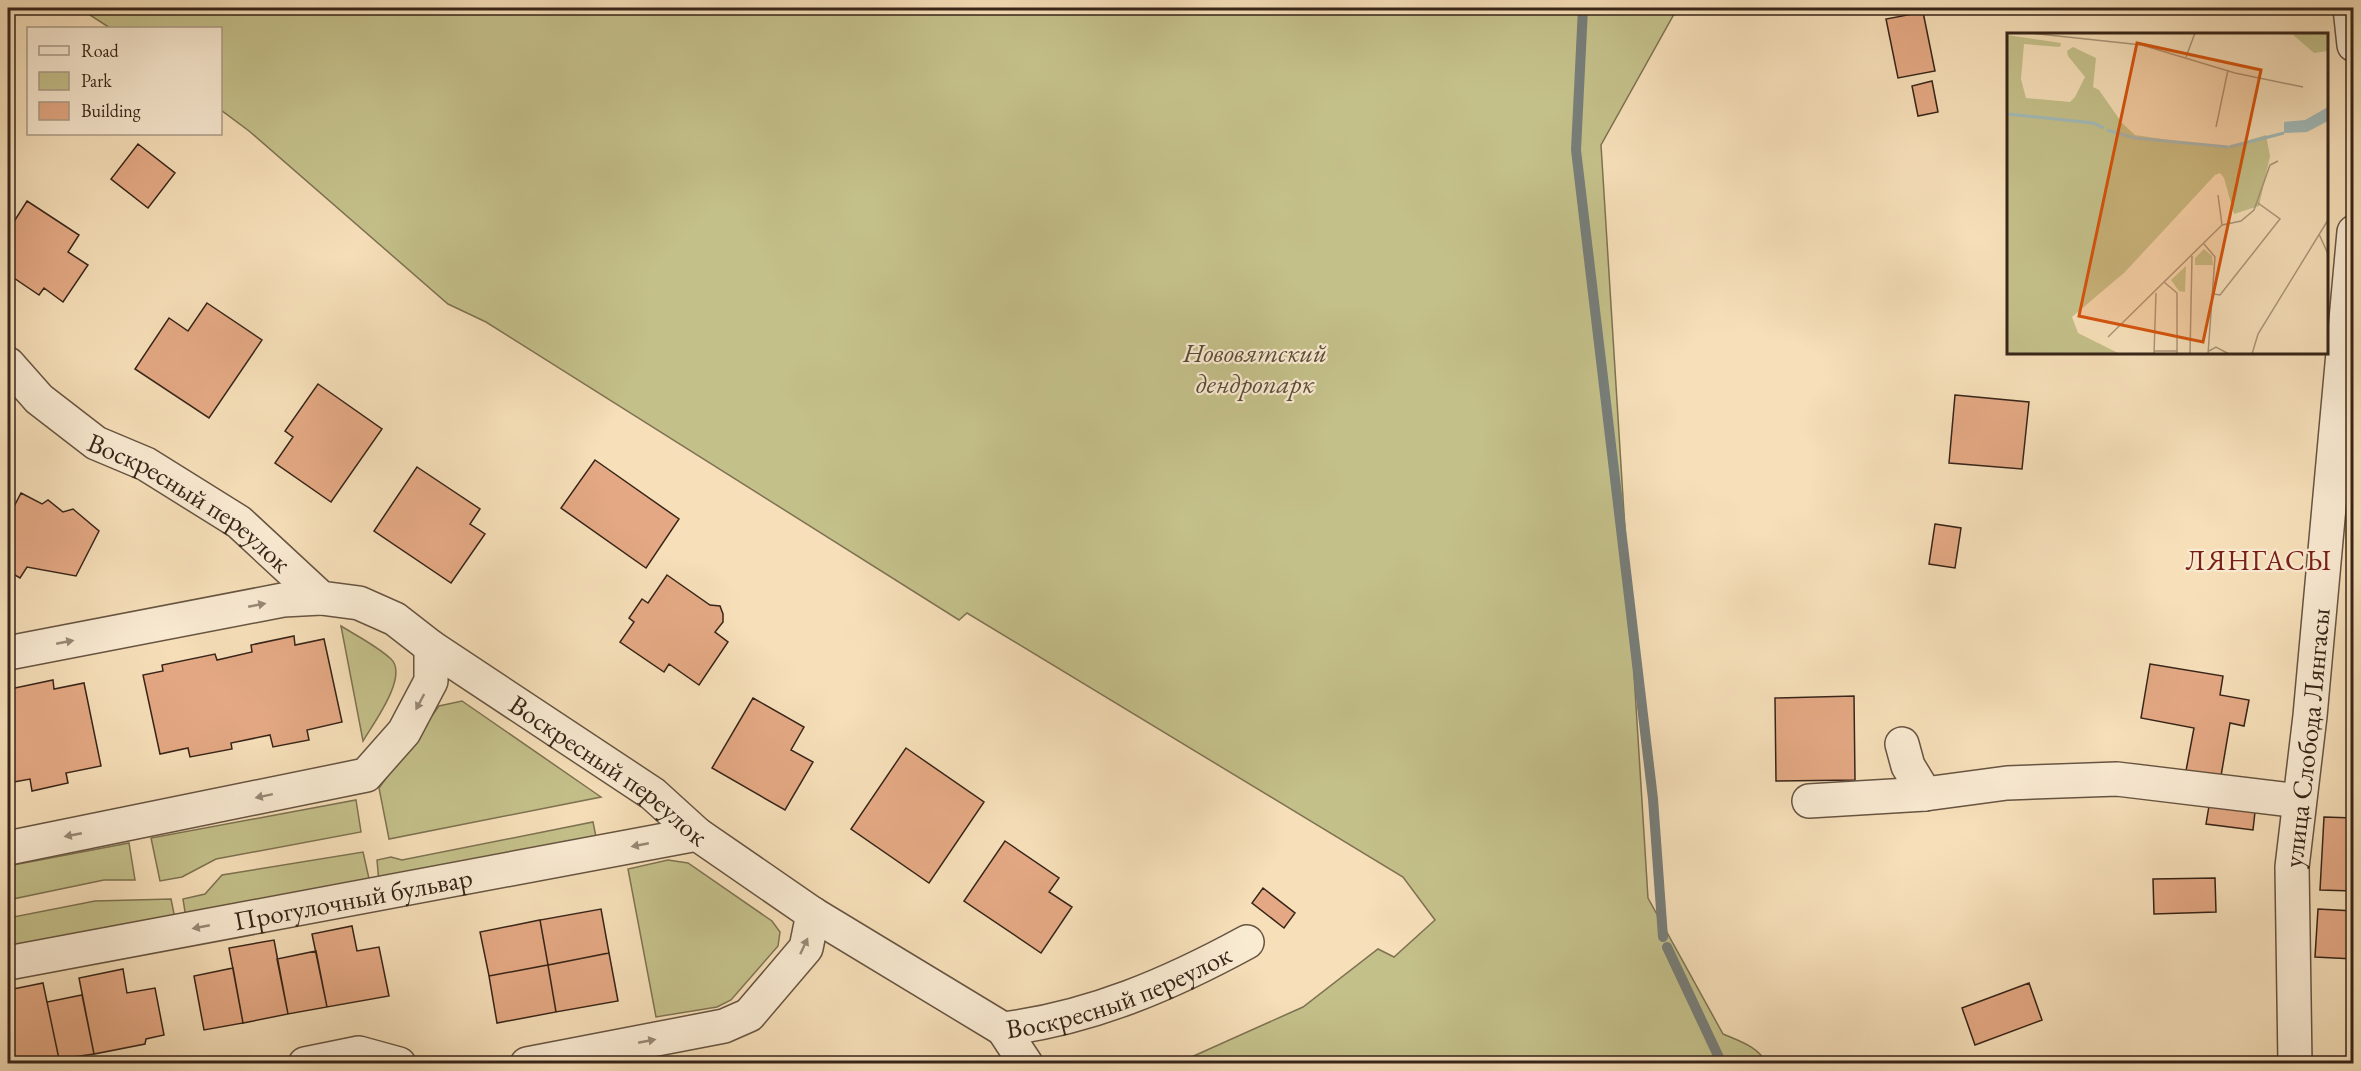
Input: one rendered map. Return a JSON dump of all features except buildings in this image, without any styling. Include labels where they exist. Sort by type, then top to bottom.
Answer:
[{"type":"street","points":[[2350,8],[2354,45]]},
{"type":"street","name":"улица Слобода Лянгасы","points":[[2295,1064],[2292,867],[2344,436],[2354,232]]},
{"type":"street","name":"Воскресный переулок","points":[[8,364],[39,399],[96,443],[146,464],[240,522],[321,598],[359,603],[395,619],[432,647],[653,794],[698,834],[813,914],[1004,1029],[1036,1025],[1079,1015],[1142,994],[1201,967],[1247,942]]},
{"type":"street","points":[[8,653],[283,600],[321,598]]},
{"type":"street","points":[[8,848],[366,775],[404,732],[431,681],[432,647]]},
{"type":"street","points":[[1902,744],[1908,766],[1925,794]]},
{"type":"street","points":[[1809,801],[1925,794],[2007,783],[2117,779],[2299,801]]},
{"type":"street","name":"Прогулочный бульвар","points":[[8,963],[698,834]]},
{"type":"street","points":[[527,1064],[724,1026],[749,1015],[806,948],[813,914]]},
{"type":"street","points":[[1004,1029],[1026,1064]]},
{"type":"street","points":[[305,1064],[359,1053],[399,1064]]},
{"type":"green space","name":"Нововятский дендропарк","points":[[79,8],[1682,8],[1673,16],[1601,145],[1648,898],[1723,1034],[1754,1049],[1766,1063],[1178,1063],[1303,1007],[1378,949],[1394,957],[1435,920],[1403,877],[967,613],[959,620],[486,322],[448,304],[249,131],[222,111],[222,27],[108,27]]},
{"type":"green space","points":[[341,626],[380,650],[391,659],[395,667],[396,677],[388,700],[363,741]]},
{"type":"green space","points":[[462,701],[601,797],[389,839],[379,788],[439,706]]},
{"type":"green space","points":[[356,800],[361,832],[216,859],[182,877],[160,881],[151,838]]},
{"type":"green space","points":[[593,822],[596,837],[379,883],[377,860],[391,857],[402,860]]},
{"type":"green space","points":[[129,843],[135,880],[104,880],[8,900],[8,866]]},
{"type":"green space","points":[[363,852],[370,883],[186,918],[183,899],[205,894],[222,875]]},
{"type":"green space","points":[[668,860],[688,863],[772,921],[780,932],[778,946],[731,1000],[717,1007],[656,1017],[628,869]]},
{"type":"green space","points":[[171,899],[175,919],[8,951],[8,918],[95,901]]},
{"type":"waterway","points":[[1583,8],[1576,150],[1653,799],[1663,937]]},
{"type":"waterway","points":[[1667,947],[1722,1064]]},
{"type":"district","name":"ЛЯНГАСЫ","points":[[2259,560]]}]
